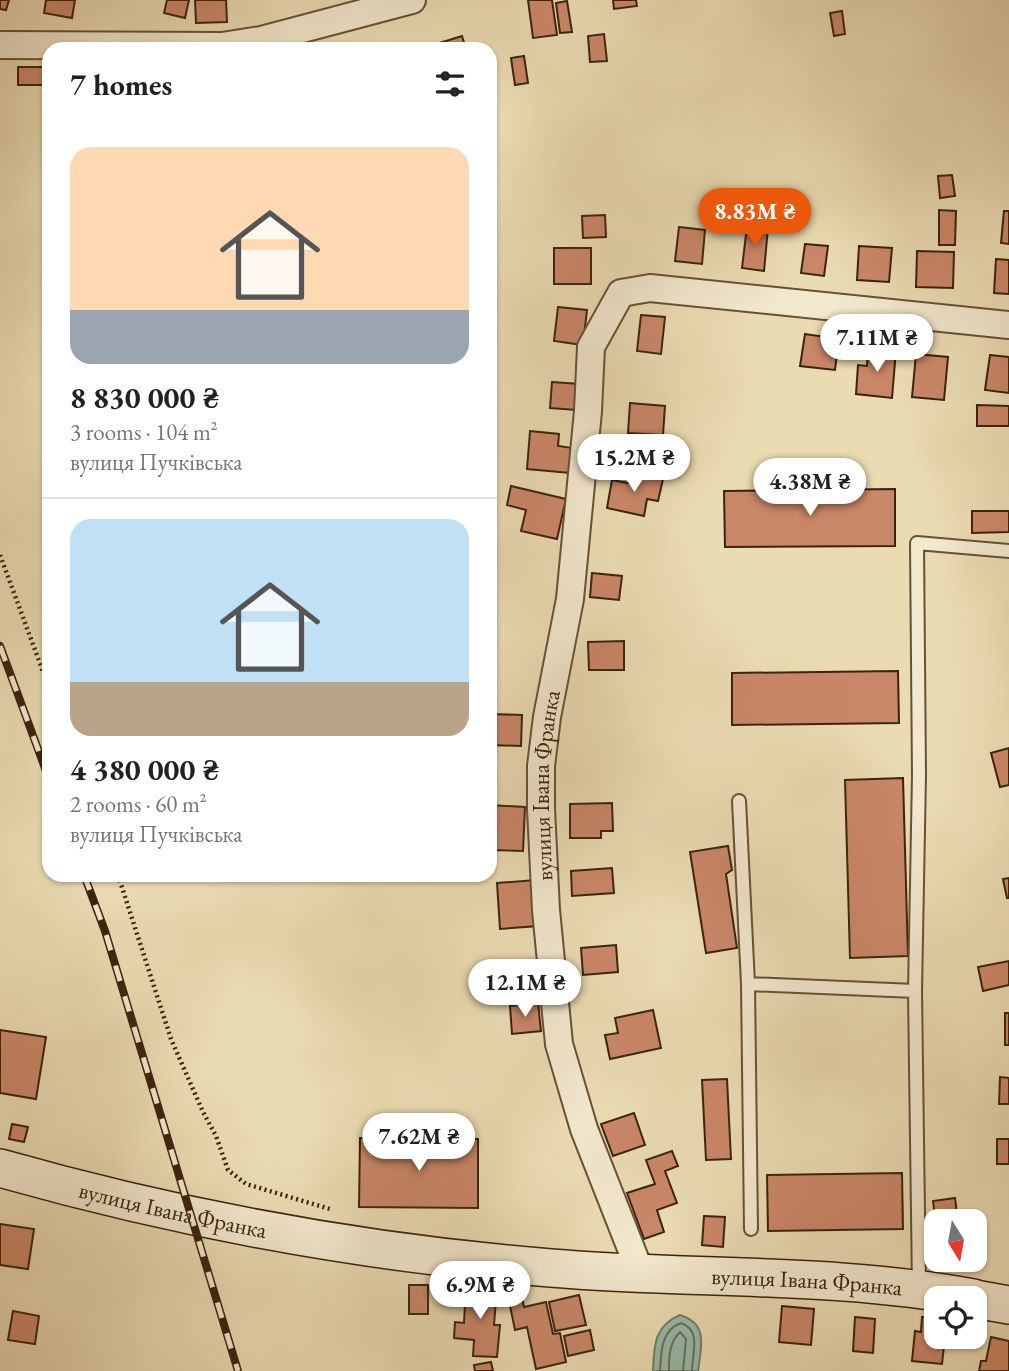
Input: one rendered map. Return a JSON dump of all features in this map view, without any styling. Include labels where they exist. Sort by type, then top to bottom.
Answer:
[{"type":"main road","name":"вулиця Івана Франка","points":[[0,1168],[77,1190],[191,1215],[397,1253],[552,1268],[641,1274],[812,1279],[924,1289]]},
{"type":"main road","name":"вулиця Івана Франка","points":[[987,1302],[1009,1306]]},
{"type":"street","points":[[248,42],[377,6],[412,0]]},
{"type":"street","points":[[0,45],[42,45]]},
{"type":"street","name":"вулиця Івана Франка","points":[[641,1274],[584,1129],[559,1044],[546,910],[541,766],[547,717],[570,599],[591,347],[621,293],[650,288],[1009,324]]},
{"type":"lane","points":[[919,1288],[915,991],[919,775],[917,543],[1009,551]]},
{"type":"lane","points":[[739,801],[748,984],[751,1229]]},
{"type":"lane","points":[[748,984],[915,991]]},
{"type":"path","points":[[0,555],[42,669]]},
{"type":"path","points":[[120,882],[171,1039],[216,1136],[228,1170],[246,1184],[335,1210]]},
{"type":"water","points":[[680,1315],[689,1319],[699,1330],[701,1345],[698,1371],[653,1371],[655,1345],[660,1331]]},
{"type":"building","points":[[0,0],[9,0],[6,10],[0,9]]},
{"type":"building","points":[[46,0],[75,0],[72,18],[44,13]]},
{"type":"building","points":[[167,0],[189,0],[185,18],[164,13]]},
{"type":"building","points":[[195,0],[226,0],[227,22],[196,23]]},
{"type":"building","points":[[528,0],[552,0],[557,35],[533,38]]},
{"type":"building","points":[[613,0],[636,0],[637,6],[614,9]]},
{"type":"building","points":[[567,1],[572,32],[560,33],[556,3]]},
{"type":"building","points":[[842,11],[845,34],[834,36],[830,13]]},
{"type":"building","points":[[604,34],[607,61],[590,62],[588,36]]},
{"type":"building","points":[[462,36],[464,42],[443,42]]},
{"type":"building","points":[[524,56],[528,83],[515,85],[511,58]]},
{"type":"building","points":[[18,67],[42,67],[42,85],[18,85]]},
{"type":"building","points":[[952,175],[955,196],[940,198],[938,176]]},
{"type":"building","points":[[753,194],[769,194],[768,220],[752,220]]},
{"type":"building","points":[[939,210],[956,211],[955,245],[939,245]]},
{"type":"building","points":[[1004,211],[1009,211],[1009,244],[1001,243]]},
{"type":"building","points":[[605,215],[606,237],[583,238],[582,216]]},
{"type":"building","points":[[747,226],[768,228],[764,271],[742,268]]},
{"type":"building","points":[[679,227],[705,230],[702,264],[675,261]]},
{"type":"building","points":[[805,244],[828,246],[824,276],[801,273]]},
{"type":"building","points":[[859,246],[892,248],[889,282],[857,280]]},
{"type":"building","points":[[554,248],[591,248],[591,284],[554,284]]},
{"type":"building","points":[[917,251],[954,252],[953,288],[916,287]]},
{"type":"building","points":[[996,259],[1009,260],[1009,294],[994,293]]},
{"type":"building","points":[[558,307],[587,310],[583,345],[554,341]]},
{"type":"building","points":[[641,315],[665,317],[661,354],[637,351]]},
{"type":"building","points":[[805,334],[839,339],[835,370],[800,366]]},
{"type":"building","points":[[868,347],[896,350],[892,398],[856,394],[858,365],[867,366]]},
{"type":"building","points":[[916,354],[948,357],[944,400],[912,397]]},
{"type":"building","points":[[990,355],[1009,357],[1009,393],[985,390]]},
{"type":"building","points":[[552,382],[580,384],[577,410],[550,408]]},
{"type":"building","points":[[630,403],[665,406],[663,435],[628,433]]},
{"type":"building","points":[[977,405],[1009,406],[1009,426],[977,426]]},
{"type":"building","points":[[530,431],[559,434],[558,446],[573,448],[570,473],[527,469]]},
{"type":"building","points":[[635,474],[663,479],[658,501],[647,499],[644,516],[607,508],[612,480],[633,484]]},
{"type":"building","points":[[511,486],[566,499],[557,539],[521,531],[526,510],[507,505]]},
{"type":"building","points":[[895,489],[895,546],[725,547],[724,491]]},
{"type":"building","points":[[972,511],[1009,511],[1009,532],[972,533]]},
{"type":"building","points":[[592,573],[622,576],[619,600],[590,597]]},
{"type":"building","points":[[624,641],[624,670],[589,670],[588,642]]},
{"type":"building","points":[[898,671],[899,723],[732,725],[732,673]]},
{"type":"building","points":[[497,714],[522,715],[521,746],[497,745]]},
{"type":"building","points":[[1009,748],[1009,785],[1000,787],[991,753]]},
{"type":"building","points":[[903,778],[908,956],[850,958],[845,780]]},
{"type":"building","points":[[612,803],[613,831],[601,831],[601,838],[570,838],[570,804]]},
{"type":"building","points":[[497,805],[525,807],[523,851],[497,850]]},
{"type":"building","points":[[728,846],[732,870],[726,874],[737,948],[706,953],[690,852]]},
{"type":"building","points":[[612,868],[614,893],[572,896],[571,871]]},
{"type":"building","points":[[1009,878],[1009,898],[1007,898],[1003,879]]},
{"type":"building","points":[[535,880],[538,926],[500,929],[497,883]]},
{"type":"building","points":[[616,945],[618,972],[583,975],[581,948]]},
{"type":"building","points":[[1009,961],[1009,985],[983,991],[978,967]]},
{"type":"building","points":[[538,1003],[541,1031],[512,1034],[510,1006]]},
{"type":"building","points":[[653,1010],[661,1048],[610,1059],[605,1035],[618,1033],[615,1018]]},
{"type":"building","points":[[1005,1013],[1009,1013],[1009,1045],[1005,1045]]},
{"type":"building","points":[[0,1030],[46,1037],[36,1099],[0,1093]]},
{"type":"building","points":[[1000,1077],[1009,1078],[1009,1104],[999,1104]]},
{"type":"building","points":[[727,1079],[731,1159],[706,1160],[702,1080]]},
{"type":"building","points":[[634,1113],[645,1145],[613,1156],[601,1124]]},
{"type":"building","points":[[12,1124],[28,1127],[24,1142],[9,1139]]},
{"type":"building","points":[[360,1138],[478,1139],[478,1208],[359,1207]]},
{"type":"building","points":[[997,1139],[1009,1139],[1009,1164],[997,1164]]},
{"type":"building","points":[[672,1151],[678,1166],[665,1171],[677,1203],[657,1210],[664,1232],[644,1239],[627,1193],[655,1184],[646,1160]]},
{"type":"building","points":[[902,1173],[903,1229],[768,1231],[767,1175]]},
{"type":"building","points":[[955,1198],[956,1209],[934,1209],[933,1201]]},
{"type":"building","points":[[704,1216],[725,1217],[723,1247],[702,1245]]},
{"type":"building","points":[[0,1224],[34,1229],[28,1269],[0,1265]]},
{"type":"building","points":[[409,1285],[428,1285],[428,1314],[409,1314]]},
{"type":"building","points":[[466,1285],[497,1287],[494,1325],[500,1325],[497,1357],[473,1356],[474,1340],[454,1338],[455,1322],[464,1323]]},
{"type":"building","points":[[579,1295],[586,1325],[555,1331],[549,1302]]},
{"type":"building","points":[[522,1298],[524,1307],[546,1302],[553,1334],[560,1333],[566,1362],[536,1369],[527,1327],[515,1330],[509,1301]]},
{"type":"building","points":[[782,1306],[814,1309],[811,1345],[779,1342]]},
{"type":"building","points":[[13,1311],[39,1316],[35,1344],[8,1340]]},
{"type":"building","points":[[855,1317],[875,1319],[873,1353],[853,1351]]},
{"type":"building","points":[[922,1317],[924,1349],[944,1349],[942,1364],[912,1361],[915,1331],[921,1332]]},
{"type":"building","points":[[590,1330],[594,1350],[568,1356],[564,1336]]},
{"type":"building","points":[[991,1337],[1009,1341],[1009,1371],[979,1371],[981,1361],[986,1361]]},
{"type":"building","points":[[491,1362],[493,1371],[475,1371],[474,1365]]},
{"type":"railway","points":[[0,646],[42,760]]},
{"type":"railway","points":[[87,882],[105,931],[238,1371]]}]
